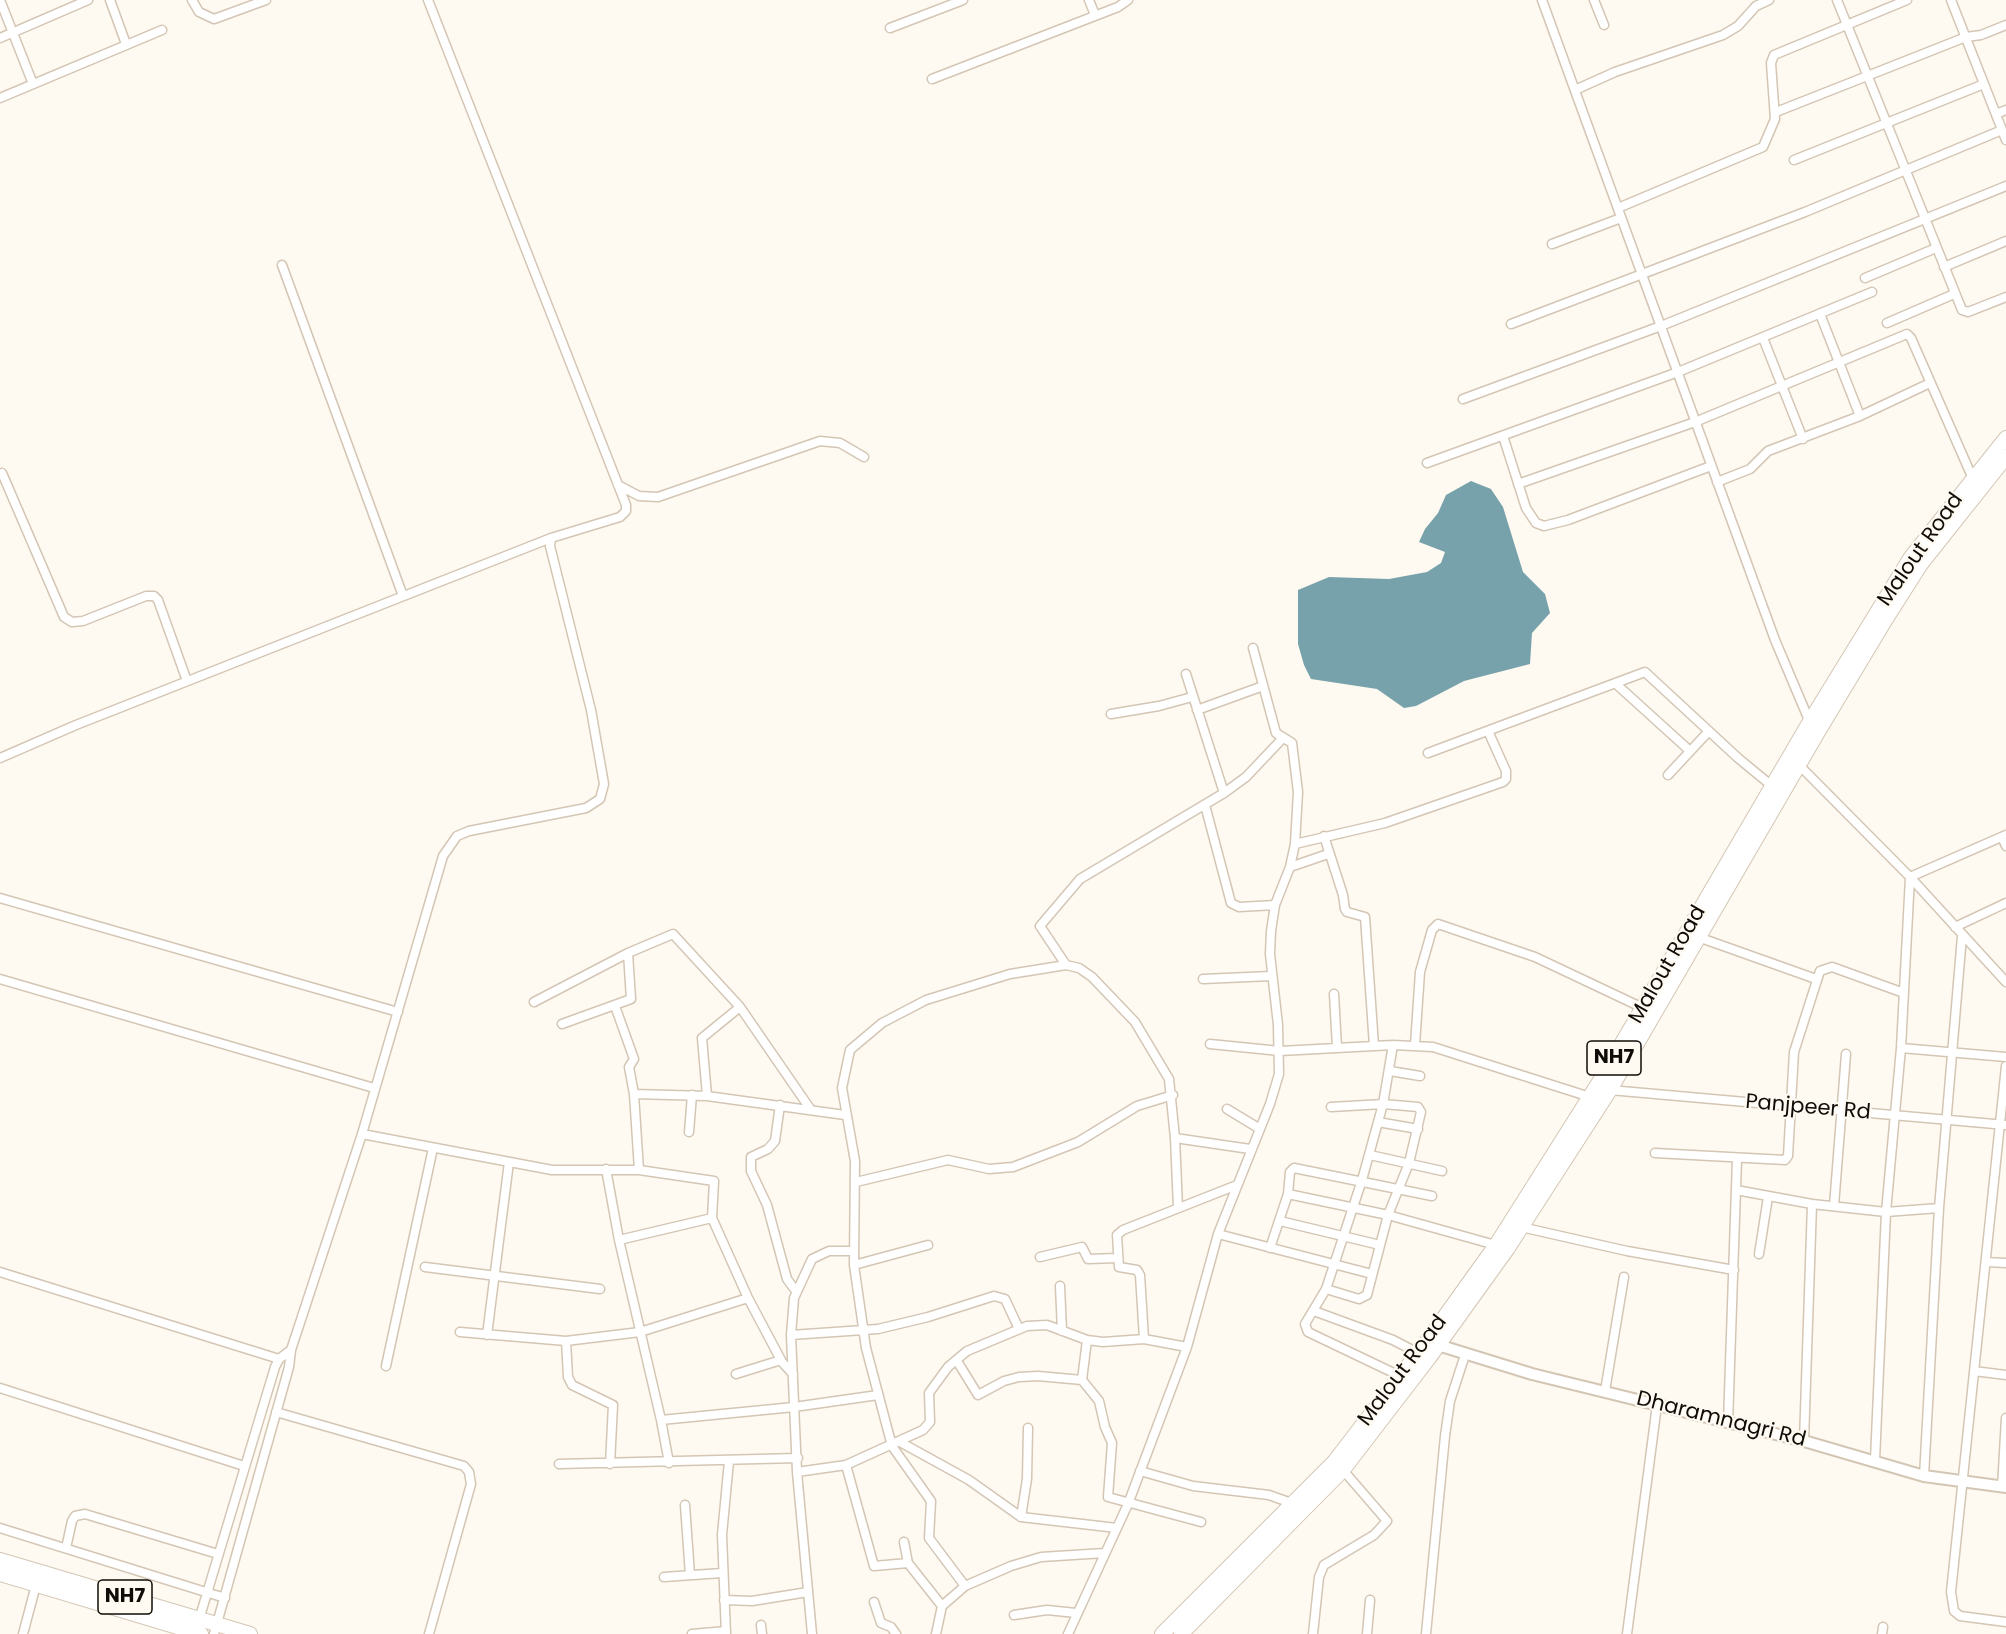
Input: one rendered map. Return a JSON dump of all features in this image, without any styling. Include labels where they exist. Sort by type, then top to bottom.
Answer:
[{"type":"highway","name":"Malout Road","points":[[1184,1632],[1221,1585],[1334,1462],[1502,1246],[1521,1227],[1610,1090],[1799,765],[1813,727],[1911,557],[2006,438]]},
{"type":"highway","name":"Malout Road","points":[[1162,1634],[1221,1585],[1343,1470],[1438,1345],[1502,1246],[1772,786],[1921,564],[2006,457]]},
{"type":"highway","name":"NH7","points":[[0,1560],[199,1628]]},
{"type":"highway","name":"NH7","points":[[0,1574],[199,1628],[250,1634]]},
{"type":"street","points":[[0,0],[33,84]]},
{"type":"street","points":[[0,38],[86,0]]},
{"type":"street","points":[[110,0],[126,44]]},
{"type":"street","points":[[192,0],[199,12],[214,19],[266,0]]},
{"type":"street","points":[[0,758],[187,681],[551,538],[624,515],[626,505],[428,0]]},
{"type":"street","points":[[890,28],[963,0]]},
{"type":"street","points":[[1089,0],[1095,15]]},
{"type":"street","points":[[932,79],[1128,0]]},
{"type":"street","points":[[1542,0],[1775,640],[1813,727]]},
{"type":"street","points":[[1594,0],[1605,25]]},
{"type":"street","points":[[1575,90],[1615,72],[1723,35],[1738,26],[1756,6],[1769,0]]},
{"type":"street","points":[[1837,0],[1954,294],[1964,313],[2006,297]]},
{"type":"street","points":[[1618,208],[1756,152],[1767,142],[1776,112],[1772,63],[1774,55],[1907,0]]},
{"type":"street","points":[[1953,1],[2006,141]]},
{"type":"street","points":[[1776,112],[1966,37],[1981,35],[2006,25]]},
{"type":"street","points":[[0,98],[162,30]]},
{"type":"street","points":[[1794,160],[1984,84]]},
{"type":"street","points":[[1996,114],[2006,110]]},
{"type":"street","points":[[1511,324],[1906,171],[2002,130]]},
{"type":"street","points":[[1463,399],[1661,326],[2006,186]]},
{"type":"street","points":[[1552,244],[1622,218]]},
{"type":"street","points":[[1944,267],[2006,241]]},
{"type":"street","points":[[1865,278],[1936,248]]},
{"type":"street","points":[[282,264],[403,596]]},
{"type":"street","points":[[1427,464],[1678,372],[1872,292]]},
{"type":"street","points":[[1887,323],[1954,294]]},
{"type":"street","points":[[1820,314],[1860,416]]},
{"type":"street","points":[[1518,483],[1695,422],[1906,334],[1911,338],[1972,479]]},
{"type":"street","points":[[1763,338],[1803,439]]},
{"type":"street","points":[[1717,482],[1750,469],[1768,451],[1860,416],[1930,383]]},
{"type":"street","points":[[1503,436],[1530,518],[1536,523],[1553,525],[1712,466]]},
{"type":"street","points":[[618,485],[647,498],[658,497],[820,441],[840,443],[864,457]]},
{"type":"street","points":[[2,473],[64,617],[72,622],[83,621],[146,596],[154,597],[158,600],[187,681]]},
{"type":"street","points":[[216,1629],[289,1367],[291,1350],[362,1134],[442,857],[458,836],[469,831],[586,808],[595,804],[603,793],[604,784],[593,721],[551,553],[551,538]]},
{"type":"street","points":[[1068,1634],[1128,1504],[1187,1347],[1218,1234],[1250,1149],[1260,1129],[1279,1074],[1280,1051],[1270,954],[1275,905],[1290,867],[1298,824],[1296,768],[1292,743],[1276,734],[1252,648]]},
{"type":"street","points":[[1428,753],[1640,673],[1650,675],[1708,731],[1772,786]]},
{"type":"street","points":[[1186,674],[1224,793]]},
{"type":"street","points":[[1615,683],[1690,751]]},
{"type":"street","points":[[1197,711],[1263,686]]},
{"type":"street","points":[[1111,714],[1159,706],[1192,697]]},
{"type":"street","points":[[1295,844],[1385,823],[1503,782],[1506,779],[1506,771],[1488,731]]},
{"type":"street","points":[[1668,776],[1708,731]]},
{"type":"street","points":[[1066,965],[1040,926],[1080,879],[1224,793],[1246,777],[1282,739]]},
{"type":"street","points":[[1799,765],[1910,877],[2006,982]]},
{"type":"street","points":[[1205,805],[1231,903],[1239,907],[1275,905]]},
{"type":"street","points":[[1324,836],[1347,912],[1365,917],[1374,1046]]},
{"type":"street","points":[[1910,877],[2004,836],[2006,846]]},
{"type":"street","points":[[1290,867],[1328,854]]},
{"type":"street","points":[[1875,1460],[1886,1212],[1901,1048],[1910,877]]},
{"type":"street","points":[[0,898],[398,1012]]},
{"type":"street","points":[[1955,927],[2006,903]]},
{"type":"street","points":[[1415,1045],[1420,972],[1432,930],[1438,924],[1535,957],[1643,1008]]},
{"type":"street","points":[[534,1002],[628,953],[673,934],[740,1007],[811,1110]]},
{"type":"street","points":[[1924,1476],[1945,1119],[1962,936]]},
{"type":"street","points":[[1698,937],[1816,979]]},
{"type":"street","points":[[562,1024],[615,1006],[632,997],[628,953]]},
{"type":"street","points":[[965,1586],[929,1538],[931,1501],[896,1444],[878,1395],[863,1331],[854,1265],[856,1182],[842,1088],[850,1050],[882,1023],[926,1000],[980,982],[1035,968],[1066,965],[1092,977],[1119,1003],[1169,1079],[1173,1095],[1178,1208]]},
{"type":"street","points":[[1655,1153],[1785,1160],[1788,1156],[1789,1106],[1794,1052],[1820,971],[1832,967],[1904,993]]},
{"type":"street","points":[[1997,974],[2006,970]]},
{"type":"street","points":[[1203,979],[1271,976]]},
{"type":"street","points":[[0,979],[374,1088]]},
{"type":"street","points":[[1334,994],[1337,1048]]},
{"type":"street","points":[[615,1006],[634,1059],[629,1067],[634,1094],[639,1170]]},
{"type":"street","points":[[707,1096],[702,1038],[740,1007]]},
{"type":"street","points":[[1210,1044],[1280,1051],[1374,1046],[1433,1047],[1590,1097]]},
{"type":"street","points":[[1393,1046],[1390,1071],[1370,1155],[1326,1289],[1305,1324],[1308,1332],[1400,1376]]},
{"type":"street","points":[[1901,1048],[2006,1057]]},
{"type":"street","points":[[1834,1206],[1846,1054]]},
{"type":"street","points":[[2006,1066],[2003,1124],[1974,1371],[1951,1603],[1960,1616],[2006,1622]]},
{"type":"street","points":[[1390,1071],[1420,1076]]},
{"type":"street","name":"Panjpeer Rd","points":[[1610,1090],[2003,1124]]},
{"type":"street","points":[[634,1094],[707,1096],[845,1115]]},
{"type":"street","points":[[689,1132],[692,1095]]},
{"type":"street","points":[[856,1182],[948,1160],[989,1169],[1013,1167],[1078,1142],[1137,1106],[1173,1095]]},
{"type":"street","points":[[1326,1289],[1363,1299],[1388,1215],[1409,1163],[1421,1112],[1418,1107],[1383,1104],[1331,1107]]},
{"type":"street","points":[[780,1105],[775,1141],[768,1149],[751,1156],[751,1171],[767,1205],[787,1280],[796,1291]]},
{"type":"street","points":[[1227,1108],[1260,1129]]},
{"type":"street","points":[[1378,1122],[1418,1129]]},
{"type":"street","points":[[362,1134],[558,1171],[639,1170],[714,1181],[712,1218],[748,1298],[781,1360],[794,1374]]},
{"type":"street","points":[[1175,1138],[1250,1149]]},
{"type":"street","points":[[386,1366],[433,1148]]},
{"type":"street","points":[[1370,1155],[1442,1171]]},
{"type":"street","points":[[1728,1423],[1737,1159]]},
{"type":"street","points":[[487,1335],[509,1162]]},
{"type":"street","points":[[1270,1248],[1288,1194],[1290,1172],[1294,1168],[1432,1196]]},
{"type":"street","points":[[606,1169],[619,1240],[669,1462]]},
{"type":"street","points":[[1144,1339],[1140,1275],[1137,1270],[1119,1267],[1116,1238],[1119,1232],[1237,1185]]},
{"type":"street","points":[[1736,1190],[1812,1204],[1886,1212],[1939,1208]]},
{"type":"street","points":[[1288,1194],[1388,1215],[1502,1246]]},
{"type":"street","points":[[1759,1254],[1768,1197]]},
{"type":"street","points":[[1804,1441],[1812,1204]]},
{"type":"street","points":[[619,1240],[712,1218]]},
{"type":"street","points":[[1280,1221],[1342,1238],[1380,1245]]},
{"type":"street","points":[[1521,1227],[1627,1251],[1734,1270]]},
{"type":"street","points":[[1218,1234],[1372,1274]]},
{"type":"street","points":[[854,1265],[928,1245]]},
{"type":"street","points":[[1040,1257],[1082,1247],[1088,1259],[1117,1258]]},
{"type":"street","points":[[812,1634],[797,1472],[791,1335],[796,1291],[812,1259],[829,1251],[854,1251]]},
{"type":"street","points":[[1986,1262],[2006,1263]]},
{"type":"street","points":[[424,1267],[600,1289]]},
{"type":"street","points":[[0,1272],[279,1359]]},
{"type":"street","points":[[1605,1391],[1624,1277]]},
{"type":"street","points":[[1060,1286],[1062,1331]]},
{"type":"street","points":[[791,1335],[835,1330],[863,1331],[928,1317],[994,1296],[1005,1299],[1019,1329]]},
{"type":"street","points":[[460,1332],[566,1341],[640,1332],[748,1298]]},
{"type":"street","points":[[1314,1311],[1393,1340],[1418,1353]]},
{"type":"street","points":[[797,1472],[846,1466],[896,1444],[928,1426],[929,1393],[939,1378],[968,1351],[1019,1329],[1036,1324],[1087,1340],[1103,1342],[1144,1339],[1187,1347]]},
{"type":"street","points":[[1082,1380],[1087,1340]]},
{"type":"street","points":[[566,1341],[568,1377],[572,1385],[612,1403],[610,1464]]},
{"type":"street","name":"Dharamnagri Rd","points":[[1438,1345],[1465,1355],[1875,1460],[1924,1476],[2004,1487]]},
{"type":"street","points":[[199,1628],[244,1466],[279,1359],[291,1350]]},
{"type":"street","points":[[1426,1634],[1444,1436],[1453,1390],[1465,1355]]},
{"type":"street","points":[[736,1374],[781,1360]]},
{"type":"street","points":[[957,1361],[978,1395],[1004,1381],[1019,1377],[1038,1376],[1082,1380],[1099,1401],[1105,1427],[1112,1443],[1107,1494],[1110,1499],[1201,1522]]},
{"type":"street","points":[[1974,1371],[2006,1375]]},
{"type":"street","points":[[0,1388],[244,1466]]},
{"type":"street","points":[[661,1420],[794,1407],[878,1395]]},
{"type":"street","points":[[1627,1634],[1657,1405]]},
{"type":"street","points":[[276,1412],[464,1466],[469,1472],[471,1485],[429,1634]]},
{"type":"street","points":[[2004,1487],[2006,1418]]},
{"type":"street","points":[[1021,1517],[1028,1470],[1028,1428]]},
{"type":"street","points":[[896,1444],[969,1480],[1021,1517],[1117,1528]]},
{"type":"street","points":[[559,1464],[798,1458]]},
{"type":"street","points":[[692,1634],[726,1632],[722,1535],[729,1461]]},
{"type":"street","points":[[846,1466],[874,1566],[908,1563]]},
{"type":"street","points":[[1313,1634],[1319,1577],[1324,1565],[1374,1535],[1387,1521],[1343,1470]]},
{"type":"street","points":[[1140,1471],[1193,1486],[1269,1495],[1294,1504]]},
{"type":"street","points":[[685,1505],[690,1575]]},
{"type":"street","points":[[66,1548],[72,1521],[80,1514],[219,1554]]},
{"type":"street","points":[[0,1528],[225,1598]]},
{"type":"street","points":[[904,1542],[908,1563],[942,1606]]},
{"type":"street","points":[[936,1634],[942,1606],[965,1586],[989,1574],[1041,1557],[1105,1553]]},
{"type":"street","points":[[664,1577],[722,1573]]},
{"type":"street","points":[[23,1634],[36,1585]]},
{"type":"street","points":[[724,1600],[752,1601],[808,1592]]},
{"type":"street","points":[[1367,1634],[1370,1600]]},
{"type":"street","points":[[874,1602],[881,1623],[893,1629],[896,1634]]},
{"type":"street","points":[[1014,1615],[1047,1610],[1076,1613]]},
{"type":"water","points":[[1471,481],[1491,489],[1503,507],[1523,572],[1545,594],[1550,613],[1532,633],[1530,664],[1464,681],[1416,706],[1404,708],[1377,689],[1311,679],[1298,644],[1298,590],[1329,577],[1389,579],[1427,572],[1441,563],[1445,552],[1419,542],[1425,529],[1438,513],[1446,495]]}]
